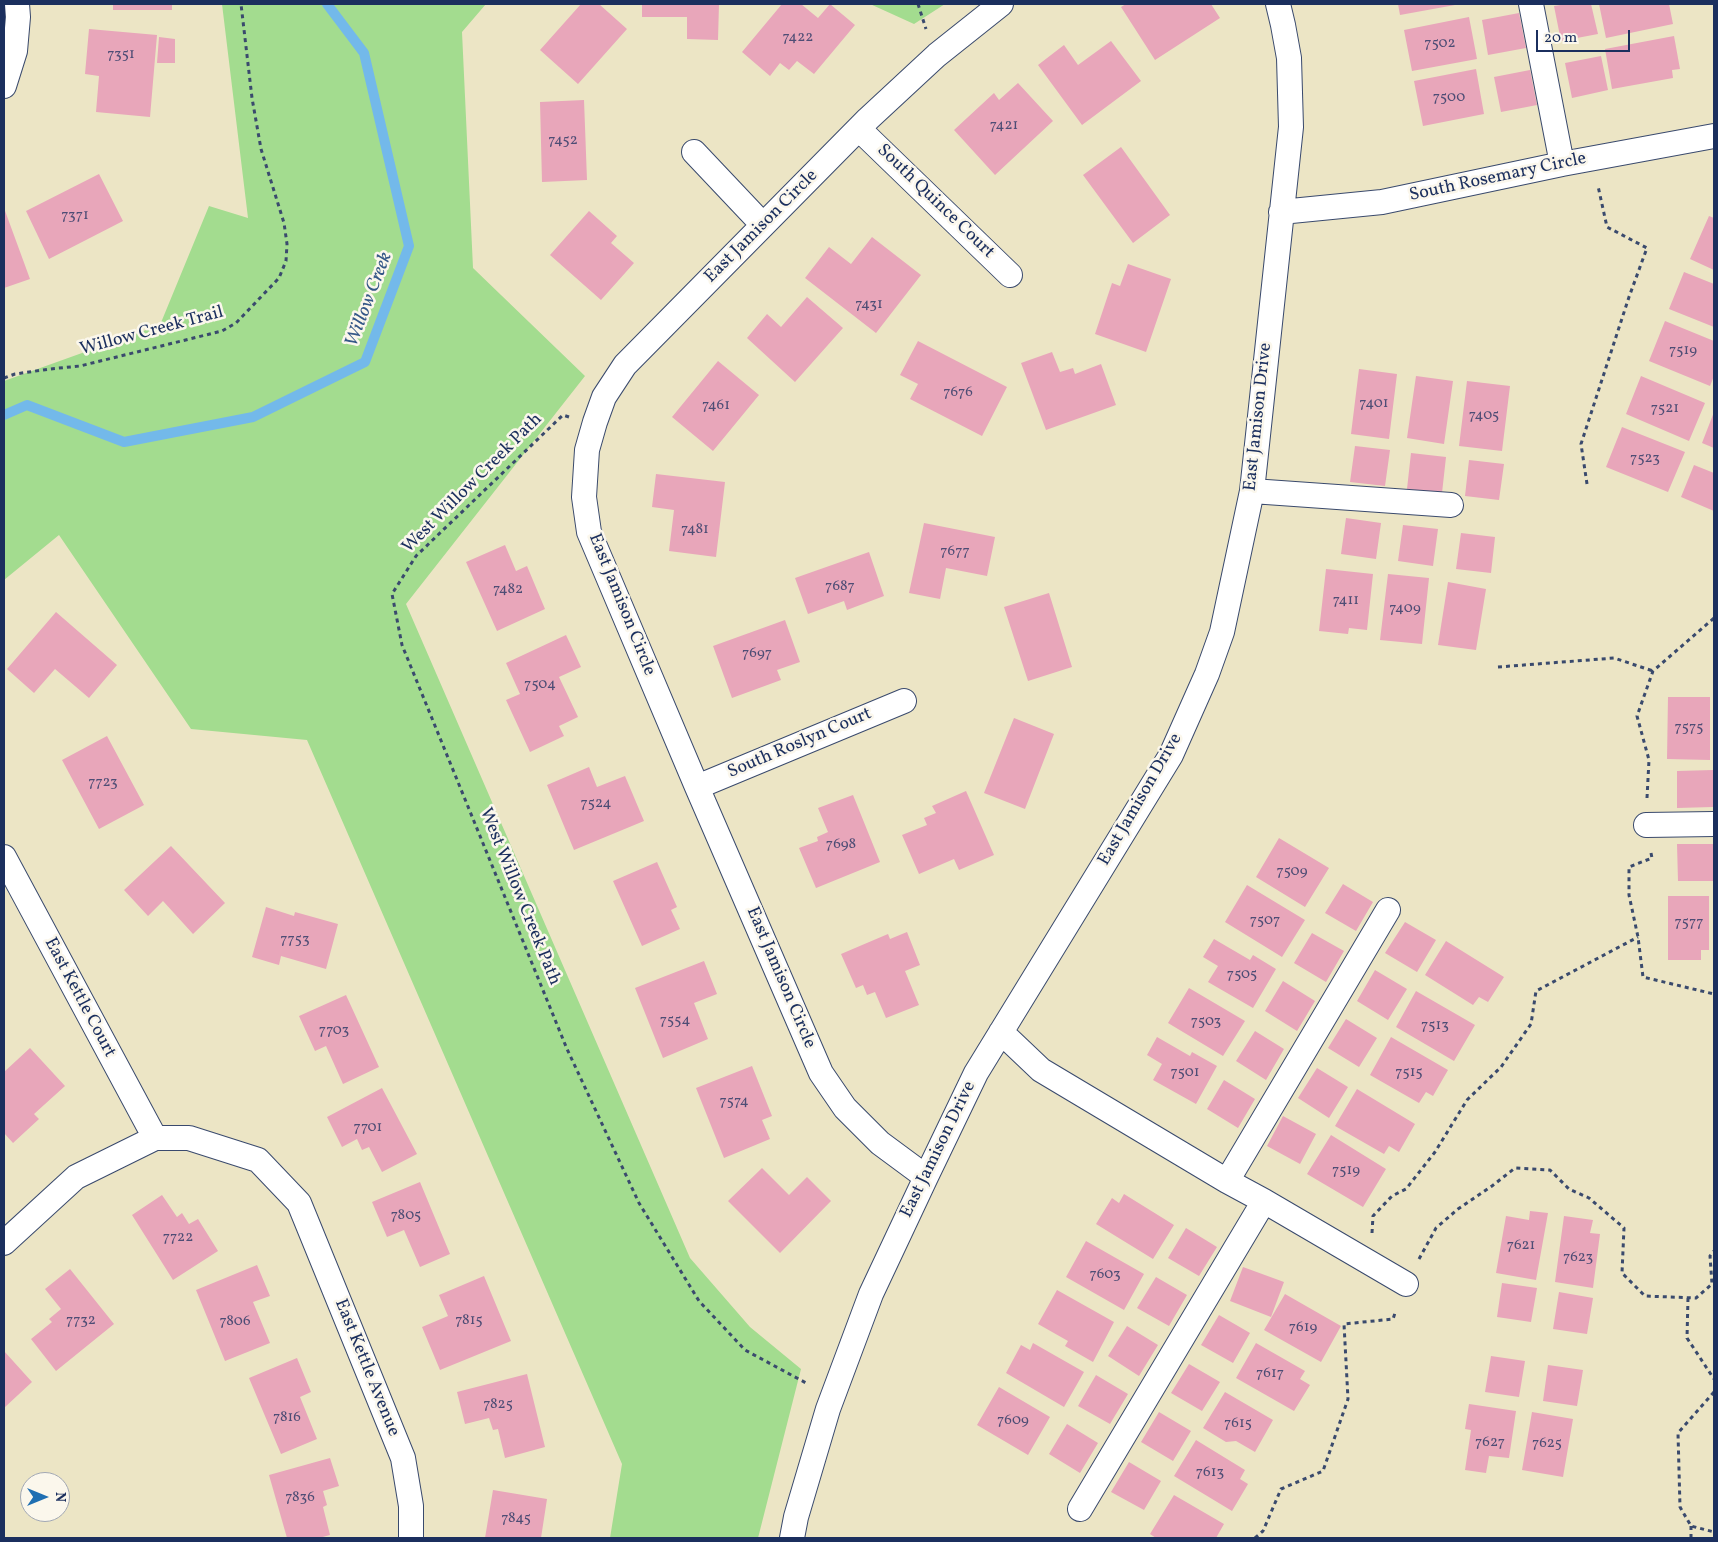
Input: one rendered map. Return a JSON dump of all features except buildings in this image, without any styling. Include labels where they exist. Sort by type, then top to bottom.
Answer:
[{"type":"street","points":[[4,86],[15,51],[18,17],[17,4]]},
{"type":"street","name":"East Jamison Circle","points":[[926,1177],[880,1143],[845,1108],[821,1074],[589,532],[584,497],[587,450],[594,422],[604,397],[625,366],[868,118],[937,55],[1001,4]]},
{"type":"street","name":"East Jamison Drive","points":[[792,1538],[832,1397],[871,1294],[926,1177],[976,1073],[1171,755],[1207,674],[1222,632],[1252,491],[1291,127],[1289,58],[1278,4]]},
{"type":"street","points":[[1531,4],[1562,164]]},
{"type":"street","name":"South Quince Court","points":[[859,129],[1010,275]]},
{"type":"street","name":"South Rosemary Circle","points":[[1281,212],[1382,202],[1592,158],[1714,136]]},
{"type":"street","points":[[694,152],[764,225]]},
{"type":"street","points":[[1252,491],[1451,505]]},
{"type":"street","name":"South Roslyn Court","points":[[697,787],[904,701]]},
{"type":"street","points":[[1646,824],[1714,824]]},
{"type":"street","name":"East Kettle Court","points":[[4,857],[155,1138]]},
{"type":"street","points":[[1227,1181],[1388,910]]},
{"type":"street","points":[[1002,1032],[1041,1070],[1227,1181],[1264,1200],[1406,1284]]},
{"type":"street","points":[[4,1244],[76,1177],[155,1138]]},
{"type":"street","name":"East Kettle Avenue","points":[[155,1138],[189,1138],[258,1160],[299,1203],[403,1458],[412,1506],[411,1538]]},
{"type":"street","points":[[1080,1509],[1264,1200]]},
{"type":"path","name":"Willow Creek Trail","points":[[4,378],[32,372],[80,366],[222,331],[236,323],[279,278],[286,262],[288,244],[284,223],[260,140],[252,98],[241,4]]},
{"type":"path","points":[[1587,484],[1580,444],[1629,298],[1648,248],[1607,227],[1592,158]]},
{"type":"path","name":"West Willow Creek Path","points":[[594,422],[563,415],[416,556],[392,594],[402,645],[567,1049],[639,1203],[699,1301],[745,1350],[832,1397]]},
{"type":"path","points":[[1714,618],[1653,672],[1637,716],[1648,760],[1646,824],[1652,858],[1629,867],[1629,895],[1638,937],[1643,977],[1714,994]]},
{"type":"path","points":[[1498,667],[1614,658],[1653,672]]},
{"type":"path","points":[[1362,1258],[1372,1233],[1373,1216],[1392,1196],[1406,1189],[1435,1152],[1466,1100],[1501,1067],[1531,1024],[1536,991],[1638,937]]},
{"type":"path","points":[[1255,1538],[1262,1531],[1281,1489],[1323,1470],[1348,1399],[1344,1324],[1393,1319],[1406,1284],[1436,1228],[1515,1168],[1550,1170],[1568,1189],[1589,1198],[1624,1228],[1622,1273],[1645,1296],[1696,1298],[1712,1284],[1710,1256],[1714,1250]]},
{"type":"path","points":[[1688,1298],[1687,1338],[1714,1379]]},
{"type":"path","points":[[1691,1538],[1691,1526],[1680,1507],[1678,1433],[1714,1392]]},
{"type":"path","points":[[1691,1526],[1714,1532]]},
{"type":"green space","points":[[222,4],[486,4],[462,32],[473,268],[585,376],[406,604],[690,1258],[750,1327],[801,1369],[758,1538],[610,1538],[622,1464],[307,740],[191,729],[59,535],[4,580],[4,381],[160,325],[209,206],[248,218]]},
{"type":"green space","points":[[870,4],[945,4],[914,24]]},
{"type":"waterway","name":"Willow Creek","points":[[4,415],[27,405],[124,442],[253,417],[365,362],[409,246],[364,53],[327,4]]}]
